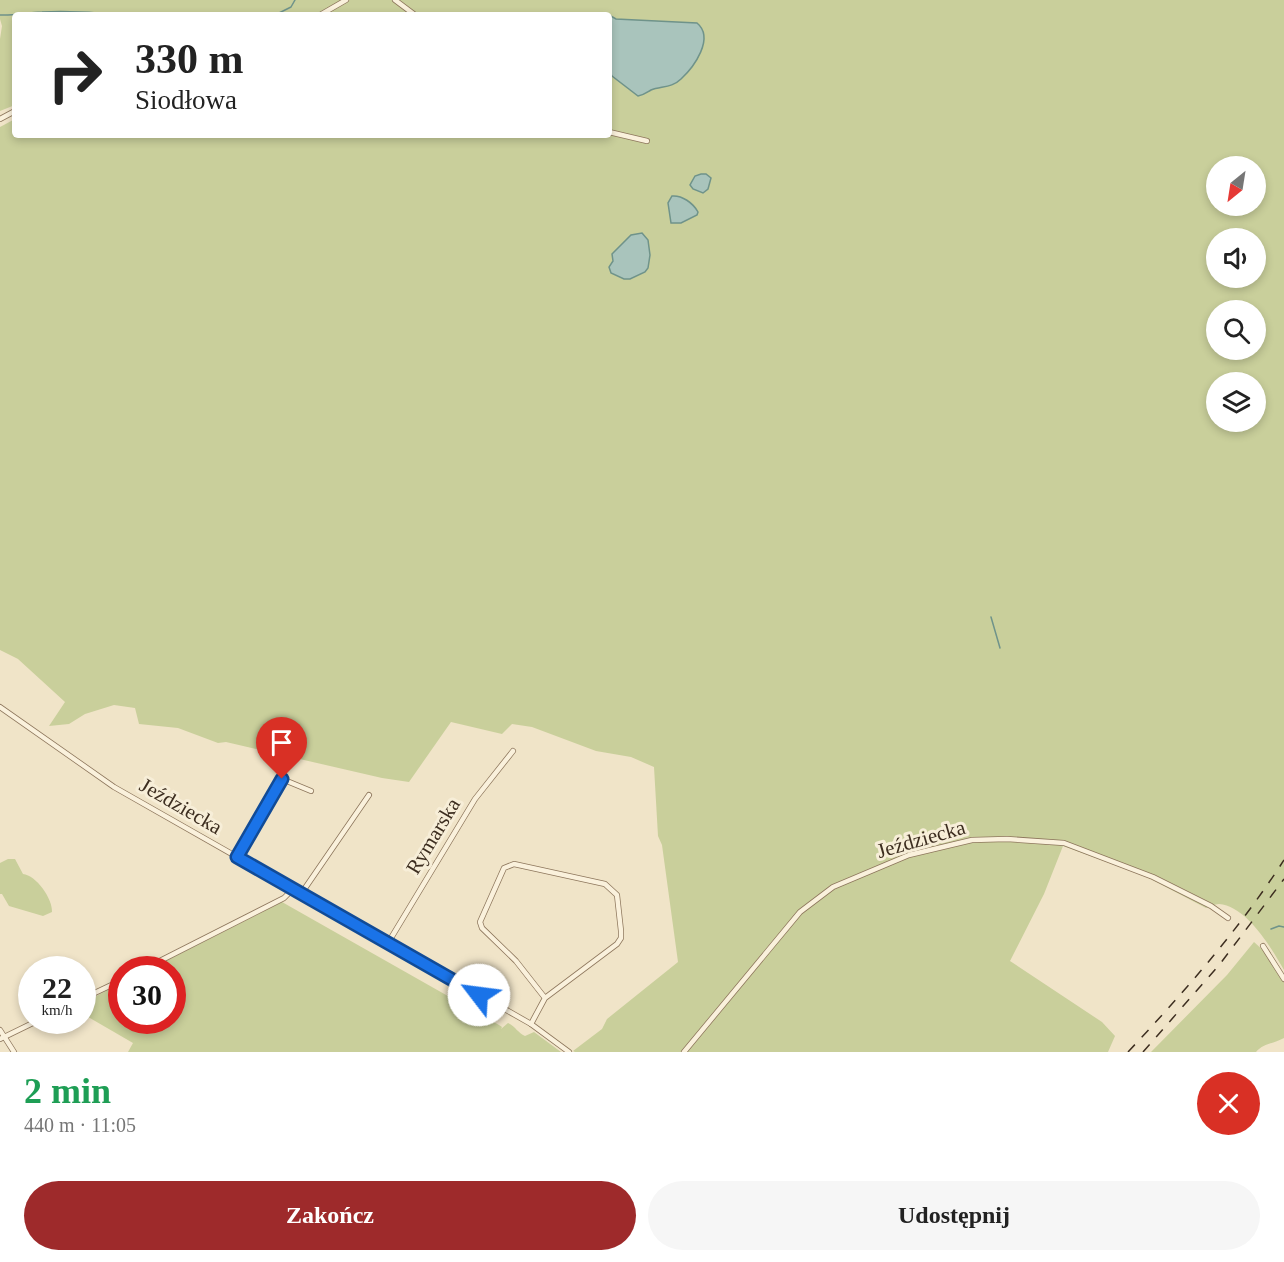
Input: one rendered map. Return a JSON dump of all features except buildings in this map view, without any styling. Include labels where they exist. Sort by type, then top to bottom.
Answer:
[{"type":"street","points":[[325,12],[346,0]]},
{"type":"street","points":[[394,0],[411,12]]},
{"type":"street","points":[[612,133],[647,141]]},
{"type":"street","name":"Jeździecka","points":[[0,707],[105,781],[531,1024],[569,1052]]},
{"type":"street","name":"Rymarska","points":[[388,943],[475,799],[513,751]]},
{"type":"street","points":[[237,857],[282,779],[311,791]]},
{"type":"street","points":[[301,894],[369,795]]},
{"type":"street","name":"Jeździecka","points":[[684,1052],[800,912],[832,886],[909,855],[972,840],[1007,839],[1064,843],[1153,877],[1211,906],[1228,918]]},
{"type":"street","points":[[531,1024],[545,998],[617,944],[621,938],[621,932],[617,895],[605,884],[514,864],[504,868],[480,922],[482,928],[516,961],[545,998]]},
{"type":"street","points":[[170,956],[284,898],[293,889]]},
{"type":"street","points":[[1263,946],[1284,980]]},
{"type":"street","points":[[0,1030],[2,1038],[14,1052]]},
{"type":"street","points":[[2,1038],[18,1030]]},
{"type":"green space","points":[[0,0],[1284,0],[1284,970],[1258,930],[1239,912],[1219,904],[1206,908],[1145,876],[1063,846],[1044,894],[1010,961],[1102,1022],[1115,1036],[1108,1052],[575,1052],[573,1051],[602,1029],[607,1019],[678,962],[662,845],[658,836],[654,767],[631,757],[596,751],[532,727],[512,724],[502,734],[451,722],[409,782],[382,778],[226,742],[218,743],[178,728],[139,724],[135,708],[114,705],[85,714],[69,724],[49,726],[65,702],[18,659],[0,650],[0,127],[12,121],[12,138],[612,138],[612,12],[12,12],[12,106],[0,111],[2,26]]},
{"type":"green space","points":[[8,859],[15,859],[23,874],[28,875],[43,888],[50,901],[52,912],[43,916],[9,906],[0,894],[0,863]]},
{"type":"green space","points":[[282,902],[499,1025],[501,1029],[508,1023],[525,1036],[534,1032],[561,1052],[128,1052],[133,1043],[117,1034],[186,1034],[186,956],[176,956]]},
{"type":"green space","points":[[1254,942],[1265,952],[1284,982],[1284,1038],[1265,1045],[1256,1052],[1151,1052],[1227,975]]},
{"type":"green space","points":[[108,990],[108,1028],[96,1022],[96,996]]},
{"type":"water","points":[[612,17],[616,19],[697,23],[704,36],[701,52],[692,67],[678,82],[638,96],[612,76]]},
{"type":"water","points":[[706,174],[711,178],[708,189],[703,193],[693,189],[690,185],[695,176]]},
{"type":"water","points":[[672,196],[683,198],[690,203],[698,212],[697,215],[681,223],[671,223],[668,203]]},
{"type":"water","points":[[642,233],[648,240],[650,255],[645,272],[630,279],[624,279],[611,273],[609,267],[613,261],[612,254],[631,235]]},
{"type":"waterway","points":[[281,12],[291,7],[295,0]]},
{"type":"waterway","points":[[37,12],[61,12]]},
{"type":"waterway","points":[[61,12],[89,12]]},
{"type":"waterway","points":[[0,15],[12,15]]},
{"type":"waterway","points":[[991,617],[1000,648]]},
{"type":"waterway","points":[[1271,929],[1284,927]]},
{"type":"railway","points":[[1128,1052],[1210,960],[1284,860]]},
{"type":"railway","points":[[1143,1052],[1220,964],[1284,879]]},
{"type":"route","points":[[282,779],[237,857],[479,995]]}]
